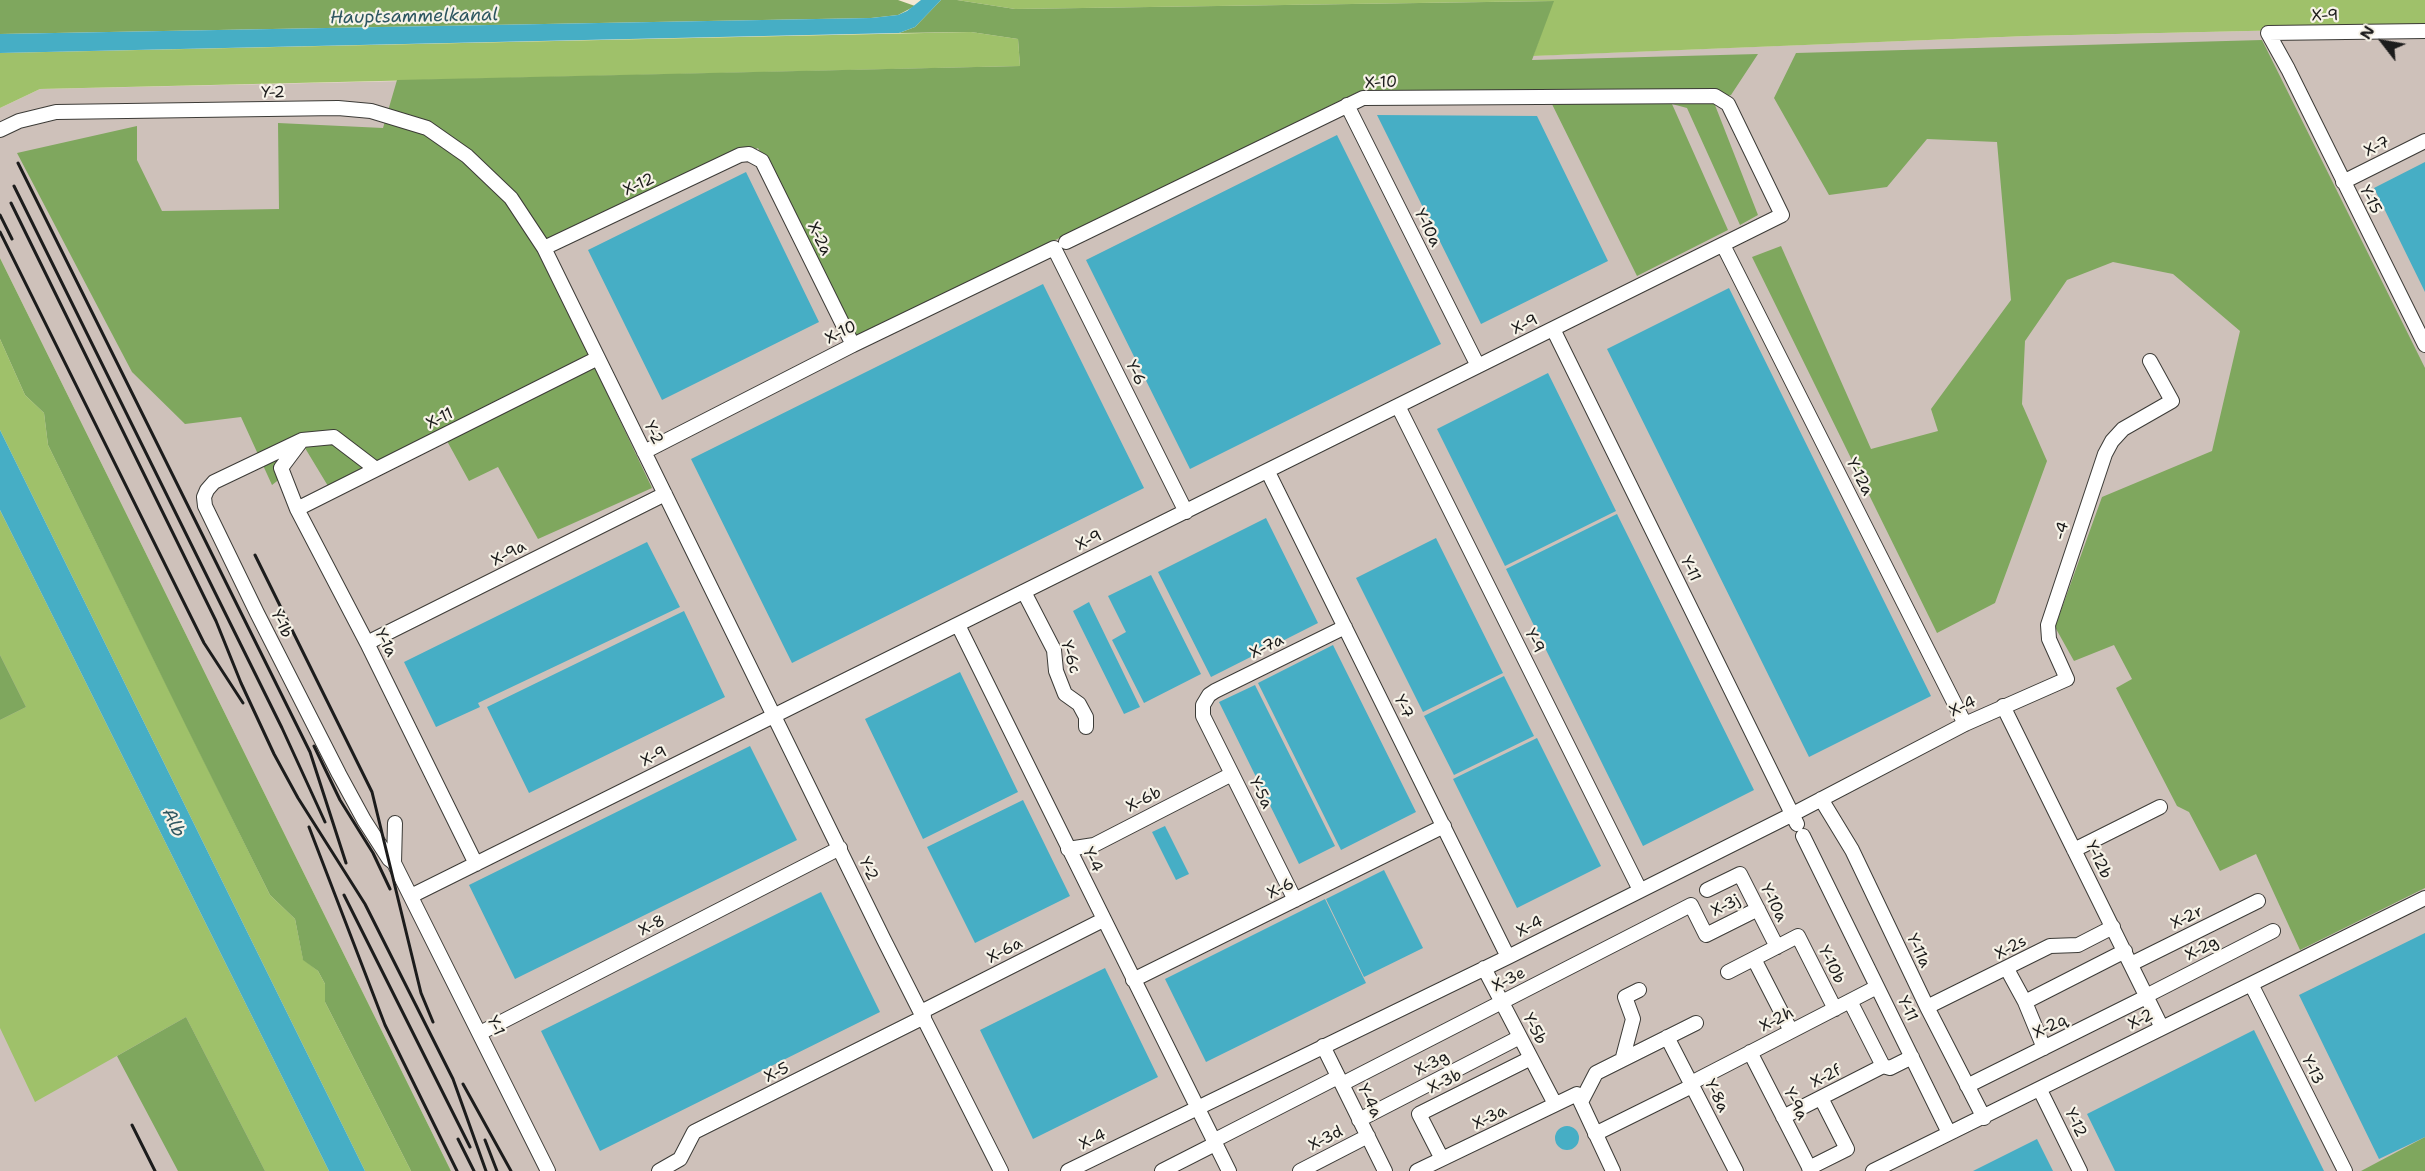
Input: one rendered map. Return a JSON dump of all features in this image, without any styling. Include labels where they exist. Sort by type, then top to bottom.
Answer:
[{"type":"street","name":"X-9","points":[[2288,69],[2268,33],[2425,31]]},
{"type":"street","name":"Y-15","points":[[2288,69],[2425,345]]},
{"type":"street","name":"X-10","points":[[644,452],[853,345],[1363,98],[1715,96],[1728,104],[1782,215]]},
{"type":"street","name":"Y-10a","points":[[1347,105],[1478,366]]},
{"type":"street","name":"Y-2","points":[[0,130],[19,121],[56,112],[338,108],[371,111],[427,128],[468,156],[511,198],[544,248],[1001,1171]]},
{"type":"street","name":"X-7","points":[[2343,182],[2425,141]]},
{"type":"street","name":"X-12","points":[[544,248],[741,155],[749,154]]},
{"type":"street","name":"X-2a","points":[[749,154],[762,161],[853,345]]},
{"type":"street","name":"X-9","points":[[411,896],[1782,215]]},
{"type":"street","name":"Y-12a","points":[[1723,244],[1965,724]]},
{"type":"street","name":"Y-6","points":[[1060,245],[1185,512]]},
{"type":"street","name":"Y-11","points":[[1553,329],[1949,1133]]},
{"type":"street","name":"X-11","points":[[297,509],[598,358]]},
{"type":"street","name":"-4","points":[[2003,706],[2067,679],[2049,639],[2048,625],[2105,454],[2112,441],[2123,429],[2172,401],[2150,361]]},
{"type":"street","name":"Y-9","points":[[1398,406],[1640,890]]},
{"type":"street","points":[[302,440],[334,437],[376,469]]},
{"type":"street","name":"Y-1a","points":[[302,440],[281,468],[297,509],[367,643],[476,864]]},
{"type":"street","name":"Y-1b","points":[[302,440],[214,482],[204,497],[205,506],[339,774],[370,830],[394,863],[411,896]]},
{"type":"street","name":"Y-7","points":[[1268,472],[1508,957]]},
{"type":"street","name":"X-9a","points":[[367,643],[665,494]]},
{"type":"street","name":"Y-6c","points":[[1024,592],[1054,650],[1056,671],[1065,694],[1079,704],[1086,717],[1086,727]]},
{"type":"street","name":"Y-4","points":[[958,625],[1197,1108]]},
{"type":"street","name":"X-7a","points":[[1205,699],[1215,691],[1345,627]]},
{"type":"street","name":"Y-5a","points":[[1205,699],[1203,716],[1295,900]]},
{"type":"street","name":"X-4","points":[[1068,1171],[1508,957],[1640,890],[1798,824],[1821,799],[2003,706]]},
{"type":"street","name":"Y-12b","points":[[2003,706],[2162,1028]]},
{"type":"street","name":"X-6b","points":[[1068,849],[1094,845],[1232,774]]},
{"type":"street","name":"Y-11a","points":[[1821,799],[1852,850],[1927,1007],[1984,1118]]},
{"type":"street","points":[[2074,850],[2160,807]]},
{"type":"street","name":"Y-1b","points":[[394,863],[395,823]]},
{"type":"street","name":"X-6","points":[[1133,980],[1444,826]]},
{"type":"street","name":"X-8","points":[[480,1033],[840,848]]},
{"type":"street","name":"Y-10a","points":[[1740,874],[1777,947]]},
{"type":"street","name":"X-3j","points":[[1707,890],[1740,874]]},
{"type":"street","name":"Y-1","points":[[411,896],[548,1171]]},
{"type":"street","name":"X-2","points":[[1873,1171],[2425,898]]},
{"type":"street","name":"X-2r","points":[[2131,964],[2258,902]]},
{"type":"street","name":"X-3j","points":[[1691,905],[1706,935],[1758,909]]},
{"type":"street","name":"X-3e","points":[[1162,1171],[1214,1142],[1502,1002],[1691,905]]},
{"type":"street","name":"X-6a","points":[[922,1015],[1103,920]]},
{"type":"street","name":"X-2s","points":[[1927,1007],[2050,946],[2078,945],[2113,927]]},
{"type":"street","name":"X-2g","points":[[2146,996],[2274,931]]},
{"type":"street","name":"Y-10b","points":[[1777,947],[1798,936],[1835,1009]]},
{"type":"street","points":[[1728,972],[1777,947]]},
{"type":"street","points":[[2025,1002],[2125,951]]},
{"type":"street","points":[[1754,959],[1791,1031]]},
{"type":"street","name":"Y-5b","points":[[1484,968],[1555,1104]]},
{"type":"street","points":[[2007,969],[2025,1002],[2044,1048]]},
{"type":"street","name":"Y-13","points":[[2250,984],[2345,1171]]},
{"type":"street","name":"X-2h","points":[[1596,1134],[1877,987]]},
{"type":"street","points":[[1623,1057],[1633,1019],[1625,997],[1639,990]]},
{"type":"street","name":"X-2q","points":[[1967,1086],[2146,996]]},
{"type":"street","points":[[1850,1001],[1883,1066]]},
{"type":"street","name":"X-5","points":[[659,1171],[680,1159],[694,1132],[922,1015]]},
{"type":"street","points":[[1613,1171],[1579,1098],[1596,1072],[1696,1023]]},
{"type":"street","name":"Y-8a","points":[[1667,1036],[1736,1171]]},
{"type":"street","name":"X-3g","points":[[1359,1120],[1520,1037]]},
{"type":"street","name":"Y-4a","points":[[1323,1046],[1368,1136],[1382,1170]]},
{"type":"street","name":"Y-9a","points":[[1750,1052],[1810,1170]]},
{"type":"street","name":"X-2f","points":[[1783,1118],[1883,1066],[1890,1068],[1912,1057]]},
{"type":"street","name":"X-3b","points":[[1442,1159],[1419,1114],[1531,1058]]},
{"type":"street","name":"Y-12","points":[[2040,1090],[2080,1171]]},
{"type":"street","name":"X-3a","points":[[1417,1171],[1555,1104],[1579,1098]]},
{"type":"street","points":[[1810,1170],[1847,1149],[1821,1098]]},
{"type":"street","points":[[1197,1108],[1229,1171]]},
{"type":"street","name":"X-3d","points":[[1300,1171],[1368,1136]]},
{"type":"shaded area","points":[[2425,27],[2425,1171],[451,1171],[0,258],[0,108],[40,89],[1528,56],[2027,36]]},
{"type":"shaded area","points":[[0,614],[276,1171],[0,1171]]},
{"type":"green space","points":[[0,0],[898,0],[915,6],[898,15],[871,18],[0,34]]},
{"type":"green space","points":[[941,0],[957,0],[1015,9],[1554,1],[1532,60],[1758,54],[1731,95],[1713,100],[1758,215],[1740,225],[1687,108],[1672,104],[1728,230],[1637,276],[1546,92],[1360,91],[855,338],[758,148],[539,250],[652,488],[538,539],[498,467],[469,481],[441,430],[328,486],[305,448],[279,462],[281,478],[272,485],[241,417],[185,424],[132,372],[17,153],[137,126],[137,160],[162,211],[279,209],[278,123],[383,128],[397,80],[1020,66],[1018,39],[971,32],[899,33],[915,27]]},
{"type":"green space","points":[[957,0],[2425,0],[2425,27],[2027,36],[1533,56],[1553,1],[1015,9]]},
{"type":"green space","points":[[971,32],[1018,39],[1020,66],[40,89],[0,108],[0,53]]},
{"type":"green space","points":[[2262,40],[2425,368],[2425,888],[2300,950],[2256,854],[2220,871],[2189,812],[2177,806],[2116,688],[2132,679],[2114,645],[2074,661],[2055,627],[2102,497],[2212,451],[2240,331],[2173,274],[2113,262],[2067,280],[2025,341],[2022,404],[2047,461],[1995,603],[1937,633],[1752,257],[1781,246],[1871,449],[1938,431],[1931,409],[2011,300],[1997,142],[1927,139],[1887,187],[1829,195],[1774,98],[1796,53]]},
{"type":"green space","points":[[0,258],[451,1171],[411,1171],[325,1002],[325,984],[318,971],[303,960],[295,919],[270,895],[186,726],[48,445],[44,413],[25,395],[0,339]]},
{"type":"green space","points":[[0,339],[25,395],[44,413],[48,445],[270,895],[295,919],[303,959],[318,971],[325,984],[325,1002],[411,1171],[365,1171],[0,430]]},
{"type":"green space","points":[[0,510],[329,1171],[265,1171],[186,1017],[35,1102],[0,1028],[0,720],[26,707],[0,655]]},
{"type":"green space","points":[[0,655],[26,707],[0,720]]},
{"type":"green space","points":[[186,1017],[265,1171],[178,1171],[117,1056]]},
{"type":"green space","points":[[2425,1137],[2425,1171],[2361,1171]]},
{"type":"water","points":[[921,0],[941,0],[915,27],[899,33],[0,53],[0,34],[871,18],[898,15]]},
{"type":"water","points":[[1377,115],[1537,116],[1608,261],[1481,324]]},
{"type":"water","points":[[1337,135],[1441,344],[1190,469],[1086,260]]},
{"type":"water","points":[[2425,162],[2425,292],[2374,188]]},
{"type":"water","points":[[746,172],[819,322],[662,400],[588,250]]},
{"type":"water","points":[[1043,284],[1144,488],[792,663],[691,459]]},
{"type":"water","points":[[1729,288],[1931,696],[1809,757],[1607,349]]},
{"type":"water","points":[[1548,373],[1616,511],[1505,566],[1437,429]]},
{"type":"water","name":"Alb","points":[[0,430],[365,1171],[329,1171],[0,510]]},
{"type":"water","points":[[1617,514],[1754,790],[1643,846],[1506,569]]},
{"type":"water","points":[[1266,518],[1318,623],[1211,677],[1158,572]]},
{"type":"water","points":[[1436,538],[1503,673],[1423,712],[1356,578]]},
{"type":"water","points":[[647,542],[680,607],[478,703],[480,707],[436,727],[404,662]]},
{"type":"water","points":[[1151,575],[1201,674],[1144,703],[1112,640],[1126,632],[1108,596]]},
{"type":"water","points":[[1089,602],[1140,707],[1124,714],[1073,611]]},
{"type":"water","points":[[684,611],[725,697],[529,793],[487,707]]},
{"type":"water","points":[[1333,645],[1416,812],[1341,850],[1258,683]]},
{"type":"water","points":[[960,672],[1018,792],[923,839],[865,719]]},
{"type":"water","points":[[1504,676],[1534,736],[1454,775],[1424,716]]},
{"type":"water","points":[[1255,685],[1335,846],[1299,864],[1219,702]]},
{"type":"water","points":[[1537,738],[1601,866],[1517,908],[1453,779]]},
{"type":"water","points":[[750,746],[797,840],[515,979],[469,885]]},
{"type":"water","points":[[1023,800],[1070,896],[975,943],[927,847]]},
{"type":"water","points":[[1165,826],[1189,874],[1176,880],[1152,832]]},
{"type":"water","points":[[1384,870],[1423,948],[1364,977],[1326,899]]},
{"type":"water","points":[[821,892],[880,1012],[600,1151],[541,1031]]},
{"type":"water","points":[[1325,899],[1366,983],[1206,1062],[1165,979]]},
{"type":"water","points":[[2425,933],[2425,1137],[2379,1159],[2299,995]]},
{"type":"water","points":[[1105,968],[1158,1077],[1033,1139],[980,1030]]},
{"type":"water","points":[[2254,1030],[2324,1171],[2115,1171],[2087,1114]]},
{"type":"water","points":[[1567,1126],[1572,1127],[1578,1133],[1578,1143],[1572,1149],[1567,1150],[1562,1149],[1556,1143],[1555,1138],[1556,1133],[1562,1127]]},
{"type":"water","points":[[2037,1139],[2053,1171],[1973,1171]]},
{"type":"railway","points":[[18,163],[310,752],[346,863]]},
{"type":"railway","points":[[14,186],[282,728],[325,822]]},
{"type":"railway","points":[[11,203],[216,621],[241,683],[274,754],[298,798],[365,904],[453,1079],[486,1171]]},
{"type":"railway","points":[[0,215],[12,239]]},
{"type":"railway","points":[[0,232],[204,643],[243,703]]},
{"type":"railway","points":[[255,555],[372,792],[421,993],[433,1022]]},
{"type":"railway","points":[[314,746],[340,800],[373,853],[390,889]]},
{"type":"railway","points":[[309,827],[385,1025],[457,1171]]},
{"type":"railway","points":[[344,895],[470,1147]]},
{"type":"railway","points":[[463,1084],[511,1171]]},
{"type":"railway","points":[[132,1125],[155,1171]]},
{"type":"railway","points":[[458,1139],[474,1171]]},
{"type":"railway","points":[[485,1140],[497,1171]]},
{"type":"water label","name":"Hauptsammelkanal","points":[[414,17]]}]
